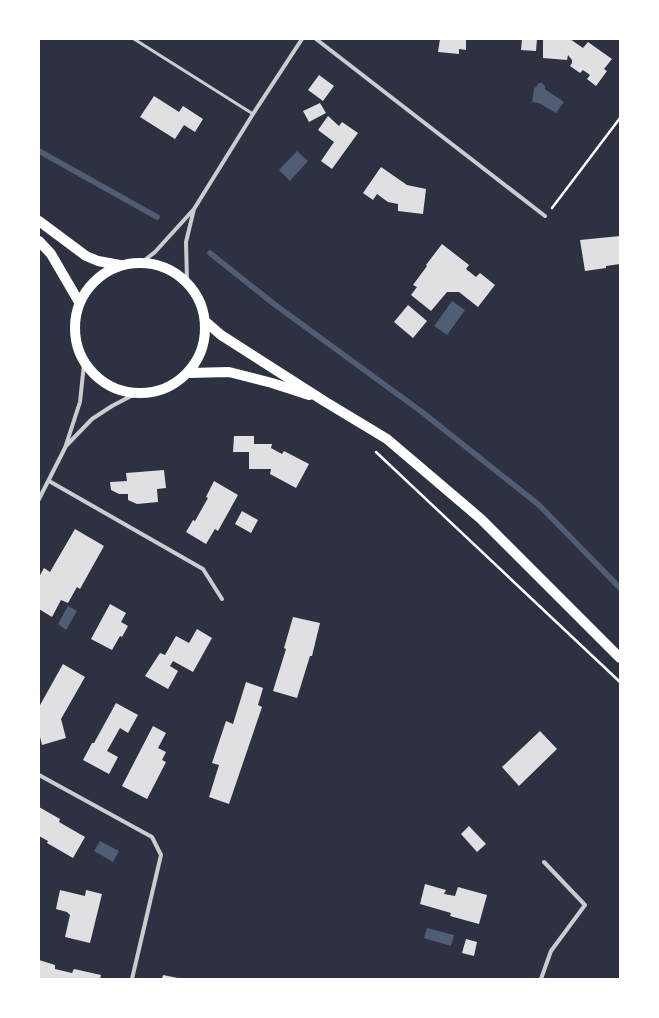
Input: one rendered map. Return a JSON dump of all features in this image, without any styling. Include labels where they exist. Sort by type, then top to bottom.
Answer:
[{"type":"main road","points":[[39,221],[86,256],[98,261],[120,265],[141,263],[168,268],[187,281],[201,301],[206,322],[202,351],[188,373],[174,385],[149,393],[133,395],[107,385],[84,364],[77,346],[74,319],[79,302],[96,278],[120,265]]},
{"type":"main road","points":[[39,241],[51,254],[79,302]]},
{"type":"main road","points":[[206,322],[221,335],[324,401],[387,439],[481,519],[620,658]]},
{"type":"main road","points":[[188,373],[229,372],[272,383],[324,401]]},
{"type":"street","points":[[141,263],[155,252],[194,209],[252,114],[302,39]]},
{"type":"street","points":[[316,39],[546,216]]},
{"type":"street","points":[[187,281],[186,242],[194,209]]},
{"type":"street","points":[[39,499],[64,448],[80,402],[84,364]]},
{"type":"street","points":[[64,448],[92,419],[133,395]]},
{"type":"street","points":[[49,481],[203,569],[222,599]]},
{"type":"street","points":[[39,775],[152,836],[161,855],[132,979]]},
{"type":"street","points":[[541,979],[551,951],[585,905],[544,862]]},
{"type":"lane","points":[[134,39],[252,114]]},
{"type":"path","points":[[546,216],[620,118]]},
{"type":"path","points":[[376,452],[620,682]]},
{"type":"water","points":[[539,83],[542,83],[545,86],[545,89],[564,102],[556,113],[539,103],[532,102],[534,89]]},
{"type":"water","points":[[297,151],[308,161],[290,181],[279,170]]},
{"type":"water","points":[[452,301],[465,310],[447,335],[434,326]]},
{"type":"water","points":[[68,606],[77,611],[66,630],[58,624]]},
{"type":"water","points":[[100,841],[119,851],[113,862],[94,851]]},
{"type":"water","points":[[427,928],[454,935],[451,946],[424,938]]},
{"type":"building","points":[[440,39],[466,39],[466,50],[459,49],[459,54],[438,52]]},
{"type":"building","points":[[522,39],[537,39],[536,51],[521,50]]},
{"type":"building","points":[[543,39],[570,39],[583,48],[588,42],[612,59],[604,69],[607,71],[596,86],[587,79],[590,75],[583,70],[580,73],[570,66],[572,60],[568,55],[567,60],[543,58]]},
{"type":"building","points":[[319,75],[334,86],[323,101],[308,90]]},
{"type":"building","points":[[154,96],[179,112],[183,106],[203,119],[195,132],[184,125],[175,139],[140,117]]},
{"type":"building","points":[[320,103],[326,113],[309,122],[303,111]]},
{"type":"building","points":[[328,116],[339,126],[342,122],[358,133],[332,169],[321,161],[334,142],[318,130]]},
{"type":"building","points":[[381,167],[407,185],[426,189],[423,214],[398,211],[398,204],[388,202],[377,194],[373,200],[363,193]]},
{"type":"building","points":[[620,236],[620,264],[585,271],[580,240]]},
{"type":"building","points":[[442,244],[469,265],[466,269],[476,277],[480,273],[495,285],[478,307],[459,292],[447,292],[431,311],[411,295],[417,287],[413,285]]},
{"type":"building","points":[[408,305],[427,321],[413,338],[394,322]]},
{"type":"building","points":[[234,436],[254,436],[254,444],[272,444],[271,448],[282,454],[284,451],[309,464],[296,488],[270,474],[271,469],[249,469],[249,452],[233,452]]},
{"type":"building","points":[[164,470],[166,488],[157,489],[158,502],[137,504],[128,500],[128,494],[119,494],[111,490],[110,482],[127,481],[126,473]]},
{"type":"building","points":[[214,481],[238,495],[218,531],[215,529],[206,544],[186,532],[193,520],[195,521],[208,498],[206,497]]},
{"type":"building","points":[[242,511],[258,520],[251,533],[235,524]]},
{"type":"building","points":[[75,529],[104,546],[80,589],[77,587],[68,603],[61,600],[52,617],[39,609],[39,577],[44,568],[50,572]]},
{"type":"building","points":[[110,604],[126,613],[121,622],[128,626],[112,650],[91,639]]},
{"type":"building","points":[[293,617],[320,623],[312,656],[310,656],[297,698],[273,691],[286,649],[284,648]]},
{"type":"building","points":[[197,629],[212,638],[193,672],[173,661],[170,666],[178,671],[168,689],[145,676],[160,653],[165,655],[176,636],[189,643]]},
{"type":"building","points":[[63,664],[85,677],[61,719],[66,738],[42,745],[39,733],[39,707]]},
{"type":"building","points":[[246,682],[263,688],[258,705],[262,707],[229,804],[209,797],[219,765],[212,763],[226,721],[233,724]]},
{"type":"building","points":[[116,703],[138,715],[128,733],[120,728],[107,751],[118,757],[109,774],[83,760]]},
{"type":"building","points":[[153,726],[166,733],[158,748],[166,752],[162,760],[166,762],[147,799],[122,786]]},
{"type":"building","points":[[540,731],[557,749],[519,786],[502,767]]},
{"type":"building","points":[[39,807],[60,819],[59,822],[85,837],[73,858],[47,843],[48,841],[39,836]]},
{"type":"building","points":[[469,826],[486,844],[477,852],[461,834]]},
{"type":"building","points":[[425,884],[446,890],[444,894],[455,896],[458,887],[487,895],[479,924],[450,916],[451,913],[420,904]]},
{"type":"building","points":[[60,890],[85,896],[86,890],[102,894],[90,943],[65,937],[70,915],[67,912],[56,909]]},
{"type":"building","points":[[466,939],[477,942],[474,956],[462,953]]},
{"type":"building","points":[[39,960],[55,965],[55,969],[72,973],[74,969],[101,975],[100,979],[39,979]]},
{"type":"building","points":[[163,975],[178,978],[178,979],[162,979]]},
{"type":"waterway","points":[[39,151],[157,217]]},
{"type":"waterway","points":[[210,253],[274,304],[422,412],[539,505],[620,588]]}]
